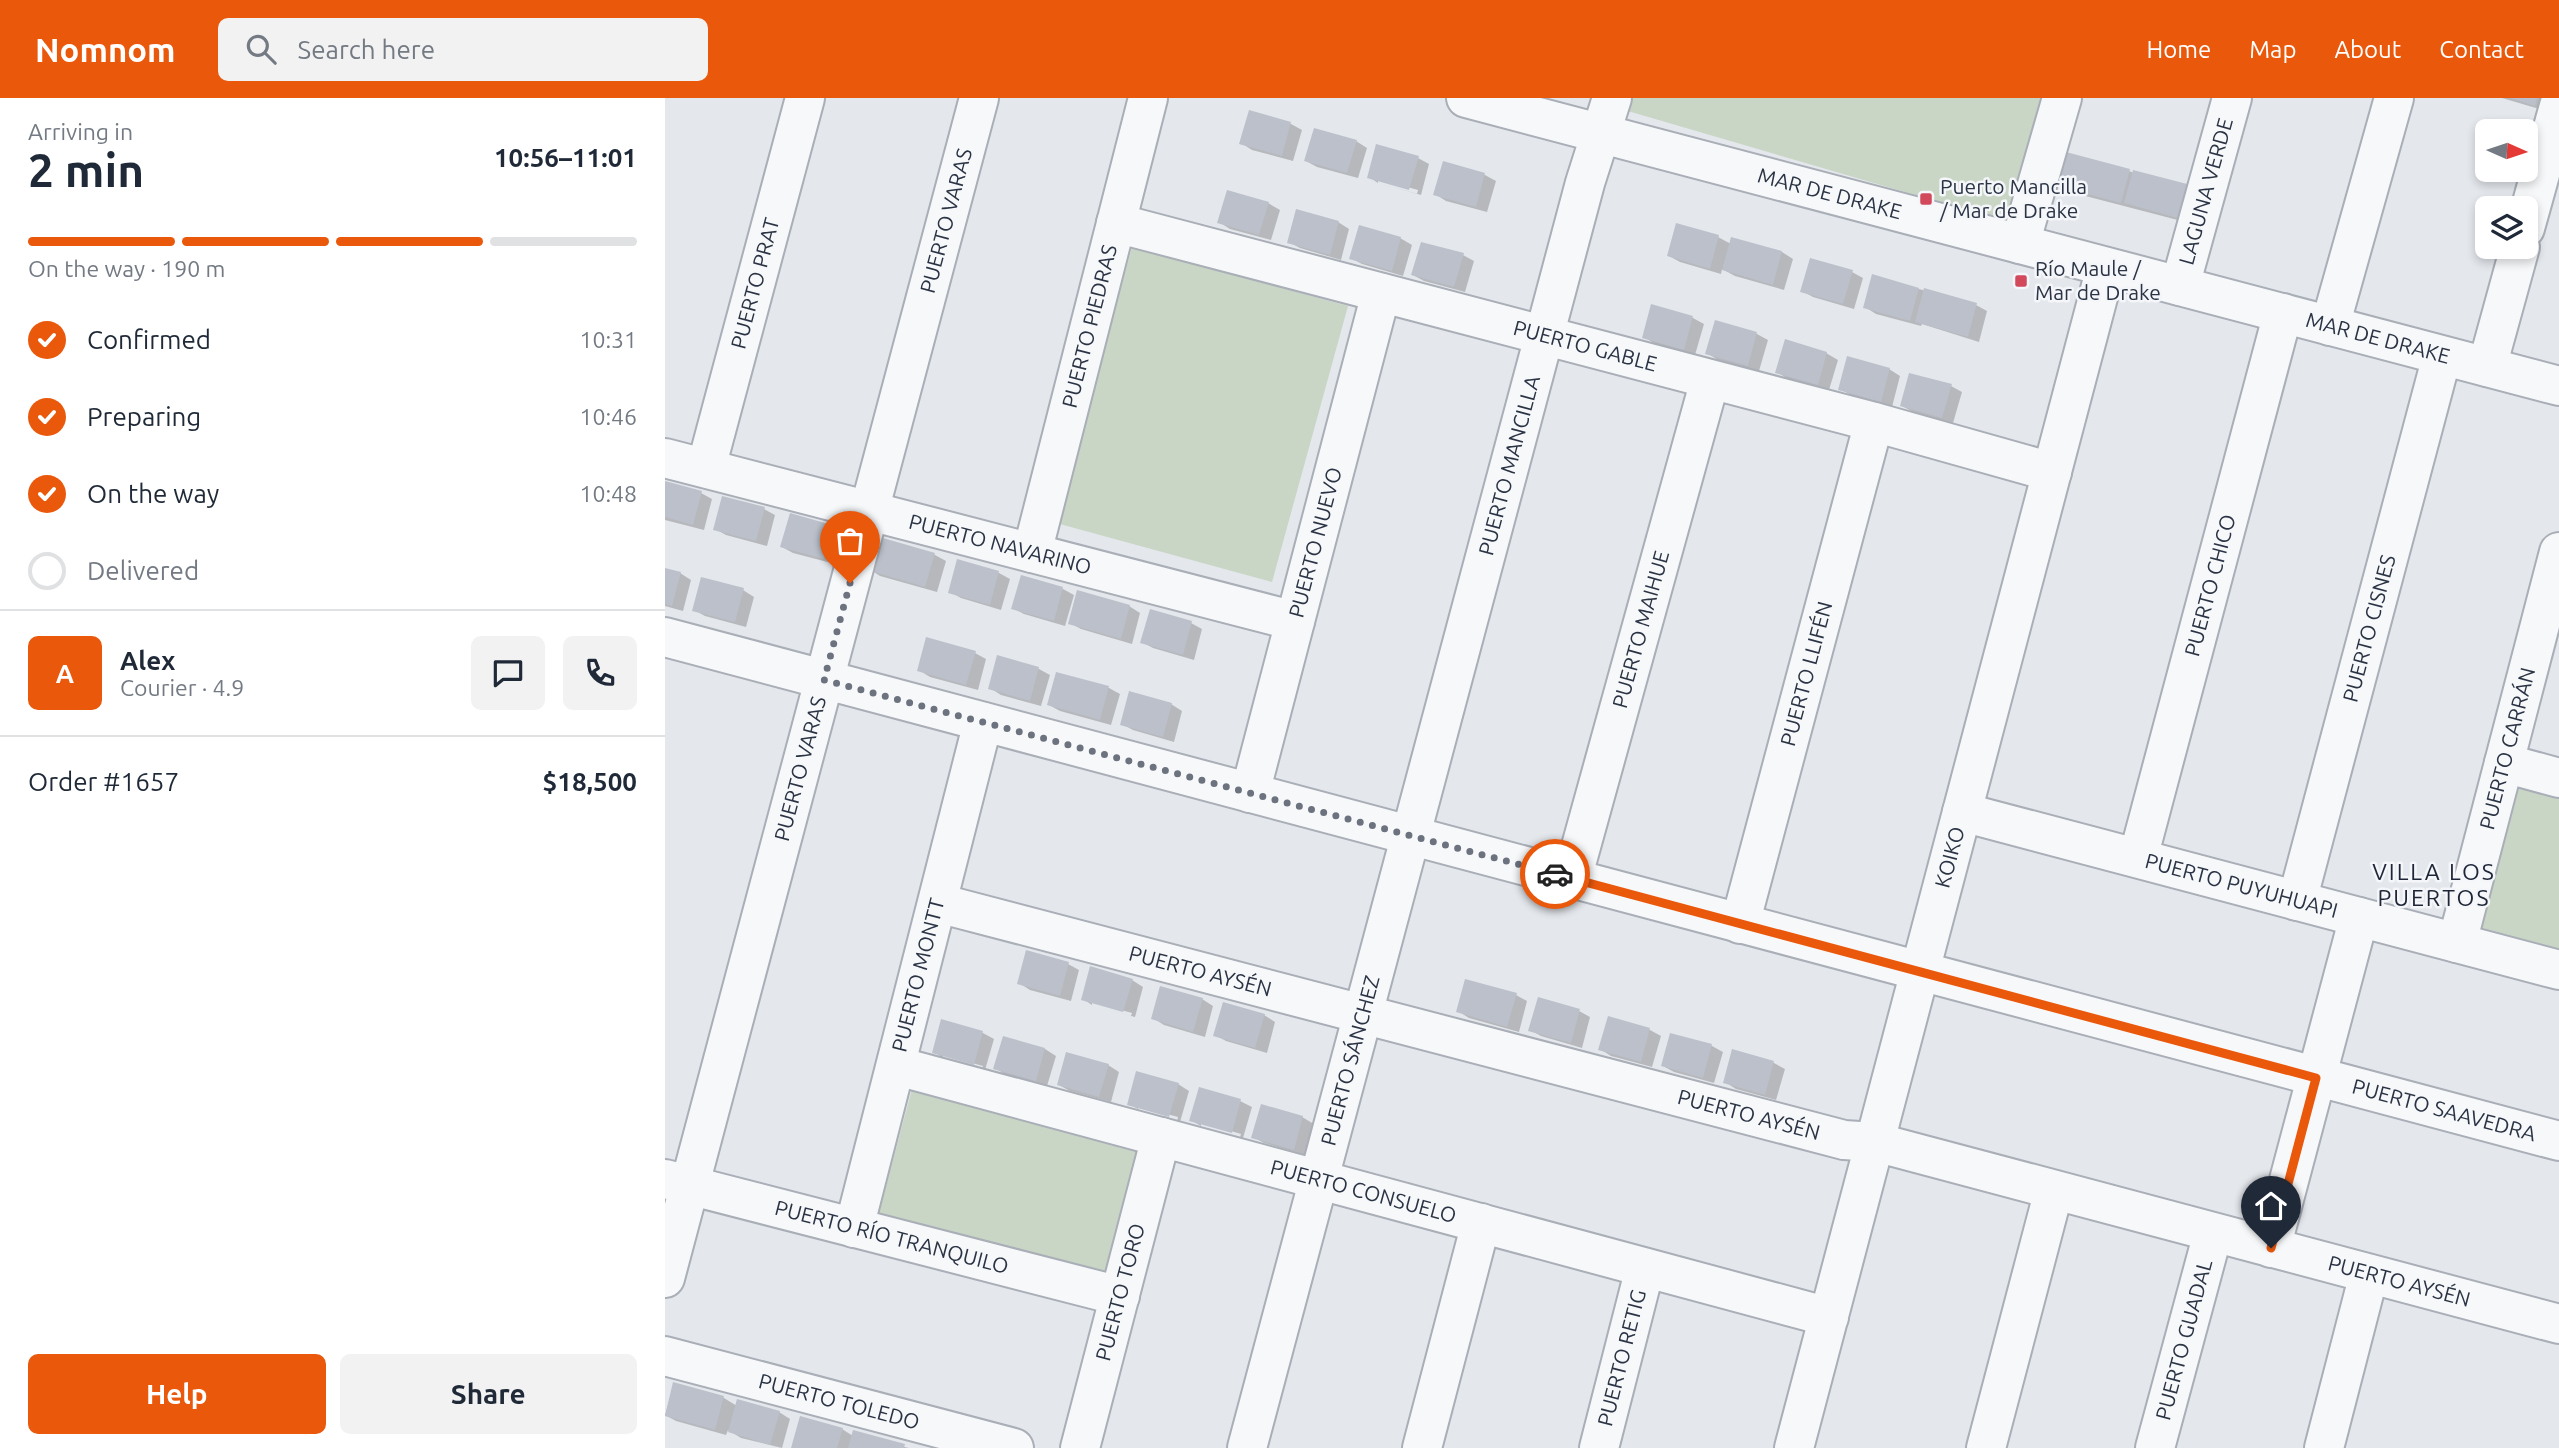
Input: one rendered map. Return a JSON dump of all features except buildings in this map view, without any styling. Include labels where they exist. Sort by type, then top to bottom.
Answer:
[{"type":"street","name":"PUERTO PRAT","points":[[706,468],[805,98]]},
{"type":"street","name":"PUERTO VARAS","points":[[665,1278],[677,1182],[824,680],[979,98]]},
{"type":"street","name":"PUERTO PIEDRAS","points":[[1032,553],[1148,98]]},
{"type":"street","name":"MAR DE DRAKE","points":[[1465,98],[2559,386]]},
{"type":"street","name":"PUERTO MANCILLA","points":[[1411,836],[1544,335],[1612,98]]},
{"type":"street","points":[[2020,244],[2062,98]]},
{"type":"street","name":"LAGUNA VERDE","points":[[2180,286],[2232,98]]},
{"type":"street","points":[[2330,326],[2394,98]]},
{"type":"street","points":[[2534,196],[2559,106]]},
{"type":"street","name":"PUERTO GABLE","points":[[1116,223],[1874,422],[2052,472]]},
{"type":"street","points":[[2487,367],[2517,259]]},
{"type":"street","name":"KOIKO","points":[[1794,1448],[2106,267]]},
{"type":"street","name":"PUERTO NUEVO","points":[[1250,793],[1381,293]]},
{"type":"street","name":"PUERTO CHICO","points":[[2138,858],[2283,313]]},
{"type":"street","name":"PUERTO CISNES","points":[[2297,901],[2442,355]]},
{"type":"street","name":"PUERTO MAIHUE","points":[[1572,879],[1710,380]]},
{"type":"street","name":"PUERTO LLIFÉN","points":[[1740,923],[1874,422]]},
{"type":"street","name":"PUERTO NAVARINO","points":[[665,457],[1295,621]]},
{"type":"street","name":"PUERTO CARRÁN","points":[[2457,943],[2504,763],[2552,606],[2559,552]]},
{"type":"street","name":"PUERTO SAAVEDRA","points":[[665,637],[2559,1141]]},
{"type":"street","name":"PUERTO MONTT","points":[[854,1228],[983,722]]},
{"type":"street","points":[[2504,763],[2559,778]]},
{"type":"street","name":"PUERTO PUYUHUAPI","points":[[1962,812],[2559,970]]},
{"type":"street","name":"PUERTO SÁNCHEZ","points":[[1248,1448],[1411,836]]},
{"type":"street","name":"PUERTO AYSÉN","points":[[938,903],[1844,1140],[1875,1142],[2559,1325]]},
{"type":"street","points":[[2271,1248],[2359,917]]},
{"type":"street","name":"PUERTO CONSUELO","points":[[897,1066],[1829,1317]]},
{"type":"street","name":"PUERTO TORO","points":[[1080,1448],[1161,1137]]},
{"type":"street","name":"PUERTO RÍO TRANQUILO","points":[[677,1182],[1119,1296]]},
{"type":"street","points":[[1986,1448],[2054,1191]]},
{"type":"street","points":[[1422,1448],[1481,1223]]},
{"type":"street","name":"PUERTO GUADAL","points":[[2155,1448],[2213,1233]]},
{"type":"street","name":"PUERTO RETIG","points":[[1599,1448],[1645,1268]]},
{"type":"street","points":[[2326,1447],[2369,1274]]},
{"type":"street","name":"PUERTO TOLEDO","points":[[665,1356],[1014,1448]]},
{"type":"green space","points":[[1625,98],[2049,98],[2014,224],[1621,109]]},
{"type":"green space","points":[[1132,247],[1348,306],[1272,582],[1056,523]]},
{"type":"green space","points":[[2514,777],[2559,789],[2559,957],[2473,932]]},
{"type":"green space","points":[[912,1089],[1138,1149],[1104,1277],[878,1216]]},
{"type":"way so far","points":[[850,583],[824,680],[1555,874]]},
{"type":"place","name":"Puerto Mancilla / Mar de Drake","points":[[1926,199]]},
{"type":"place","name":"Río Maule / Mar de Drake","points":[[2021,281]]},
{"type":"district","name":"VILLA LOS PUERTOS","points":[[2434,885]]},
{"type":"route","points":[[1555,874],[2316,1078],[2271,1248]]}]
